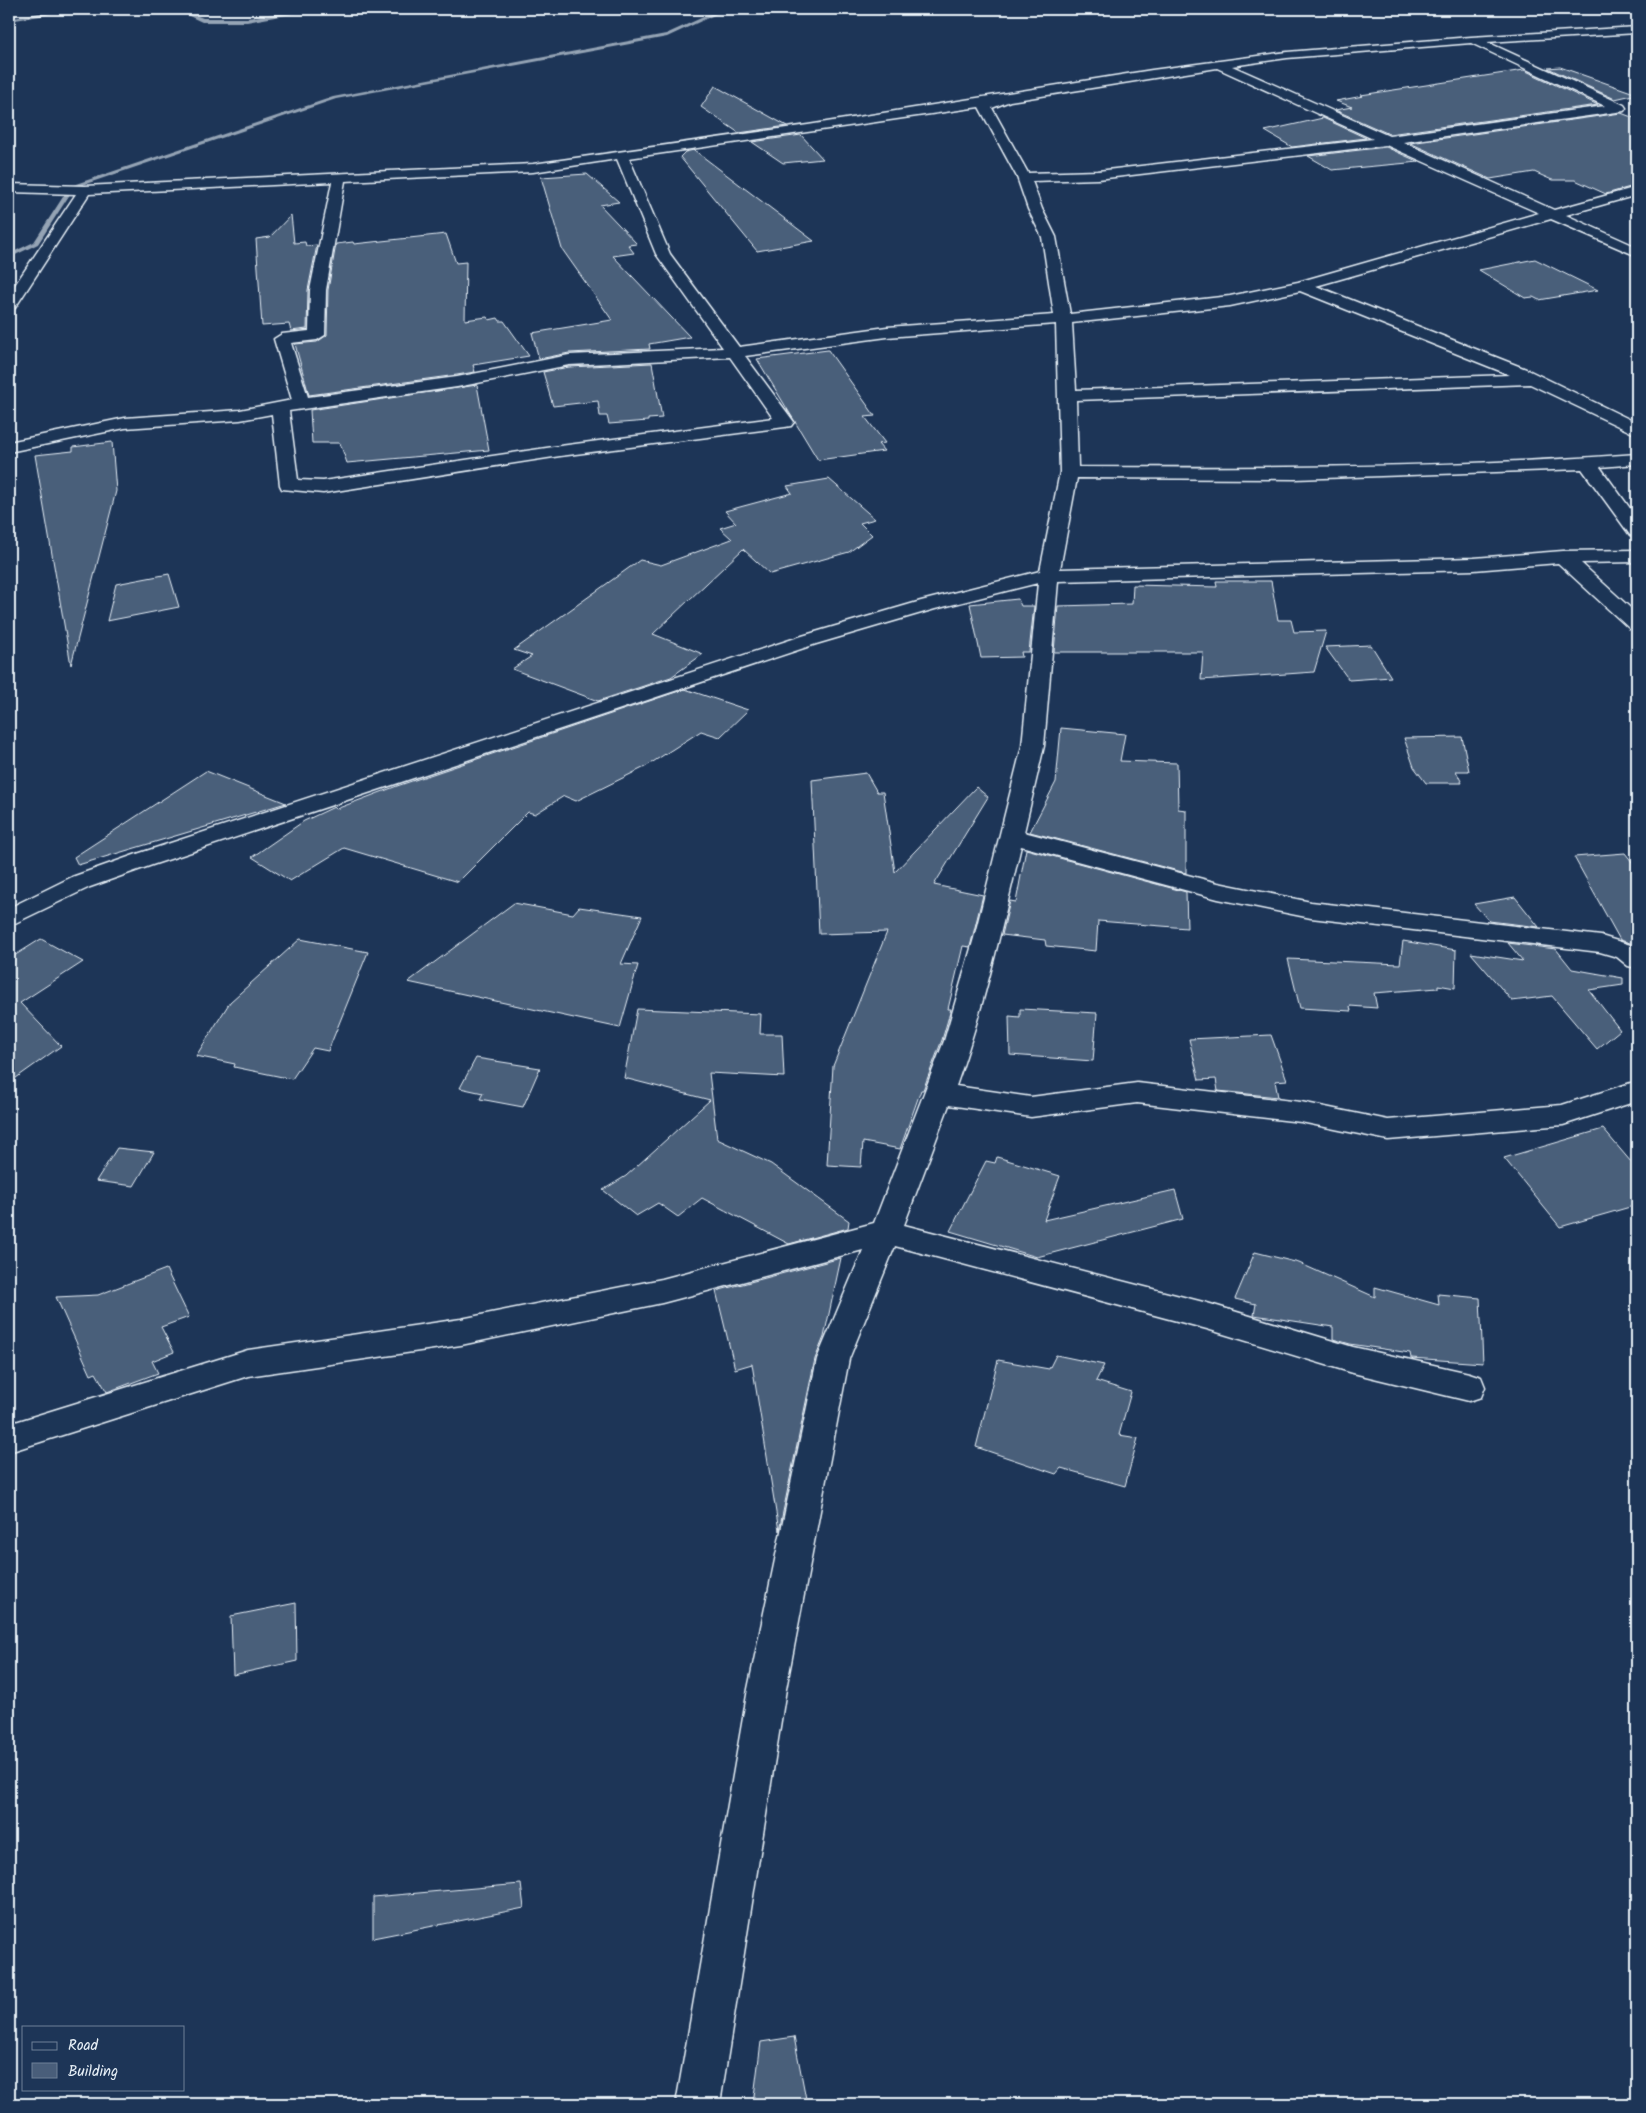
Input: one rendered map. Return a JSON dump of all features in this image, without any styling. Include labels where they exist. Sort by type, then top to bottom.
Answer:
[{"type":"street","points":[[9,188],[85,190],[532,168],[566,161],[622,156],[1219,65],[1304,54],[1471,40],[1637,30]]},
{"type":"street","points":[[1024,177],[1098,174],[1624,110],[1471,40]]},
{"type":"street","points":[[1219,65],[1637,252]]},
{"type":"street","points":[[698,2104],[767,1689],[833,1359],[886,1232],[939,1093],[963,1022],[987,938],[1033,746],[1049,575],[1069,472],[1069,395],[1064,319],[1049,237],[1034,209],[1024,177],[986,107],[997,100]]},
{"type":"street","points":[[280,407],[289,485],[323,487],[560,451],[785,422],[663,254],[622,156]]},
{"type":"street","points":[[301,403],[282,339],[317,335],[318,290],[339,179]]},
{"type":"street","points":[[9,305],[85,190]]},
{"type":"street","points":[[9,447],[125,424],[240,414],[301,403],[457,382],[569,360],[735,352],[887,332],[1064,319],[1230,301],[1302,286],[1375,263],[1637,191]]},
{"type":"street","points":[[1302,286],[1531,378],[1637,430]]},
{"type":"street","points":[[1069,395],[1531,378]]},
{"type":"street","points":[[1069,472],[1295,474],[1637,460]]},
{"type":"street","points":[[1587,463],[1637,531]]},
{"type":"street","points":[[9,918],[81,882],[146,859],[638,695],[901,612],[1005,584],[1049,575],[1474,564],[1564,557],[1637,556]]},
{"type":"street","points":[[1564,557],[1637,624]]},
{"type":"street","points":[[1011,836],[1218,891],[1311,910],[1600,944],[1626,951],[1637,960]]},
{"type":"street","points":[[939,1093],[1031,1107],[1137,1093],[1301,1112],[1388,1130],[1563,1115],[1637,1091]]},
{"type":"street","points":[[9,1438],[248,1363],[461,1332],[662,1292],[886,1232],[1207,1316],[1353,1360],[1469,1387]]},
{"type":"building","points":[[1560,67],[1637,94],[1615,99],[1548,68]]},
{"type":"building","points":[[1524,70],[1598,105],[1389,134],[1335,110],[1352,107],[1336,101],[1363,96],[1361,95]]},
{"type":"building","points":[[715,86],[787,126],[739,133],[701,107]]},
{"type":"building","points":[[1621,113],[1637,119],[1637,185],[1606,194],[1575,180],[1552,180],[1534,172],[1490,179],[1410,143]]},
{"type":"building","points":[[1323,118],[1366,138],[1292,147],[1265,131]]},
{"type":"building","points":[[801,135],[823,159],[783,163],[752,142]]},
{"type":"building","points":[[1386,147],[1419,162],[1332,170],[1308,156]]},
{"type":"building","points":[[694,150],[814,241],[757,251],[680,157],[685,152]]},
{"type":"building","points":[[587,174],[619,202],[600,205],[637,244],[628,245],[634,253],[613,256],[690,337],[649,344],[650,349],[569,353],[539,359],[532,333],[612,320],[562,249],[541,177]]},
{"type":"building","points":[[291,215],[294,243],[305,242],[306,246],[317,245],[308,290],[307,329],[291,331],[289,324],[262,326],[256,239],[270,237]]},
{"type":"building","points":[[446,234],[456,263],[466,262],[465,320],[487,317],[489,320],[498,318],[500,321],[504,321],[529,356],[473,365],[475,372],[309,395],[295,344],[317,342],[327,335],[328,290],[336,244],[353,242],[354,244]]},
{"type":"building","points":[[1535,259],[1598,290],[1539,300],[1533,297],[1525,298],[1479,270]]},
{"type":"building","points":[[828,350],[875,416],[865,417],[885,443],[878,444],[884,451],[818,460],[757,359]]},
{"type":"building","points":[[652,363],[662,418],[648,419],[648,421],[609,424],[607,416],[600,416],[598,401],[553,406],[543,372],[569,367]]},
{"type":"building","points":[[477,385],[489,450],[347,463],[340,443],[312,443],[310,410]]},
{"type":"building","points":[[112,442],[116,491],[71,665],[35,455],[73,451],[73,447]]},
{"type":"building","points":[[829,479],[875,519],[860,523],[872,535],[849,552],[770,574],[743,549],[653,634],[703,654],[671,677],[598,701],[512,669],[532,656],[514,650],[640,560],[661,565],[732,539],[720,528],[736,523],[725,511],[792,493],[787,486]]},
{"type":"building","points":[[169,574],[179,607],[107,621],[116,584]]},
{"type":"building","points":[[1216,581],[1271,581],[1278,620],[1291,620],[1294,632],[1326,631],[1314,672],[1201,680],[1203,652],[1054,652],[1058,606],[1132,604],[1133,585],[1217,587]]},
{"type":"building","points":[[1018,599],[1021,606],[1034,606],[1029,652],[1021,652],[1022,657],[981,658],[970,604]]},
{"type":"building","points":[[1371,645],[1391,677],[1349,680],[1325,647]]},
{"type":"building","points":[[685,689],[748,710],[720,737],[701,731],[645,767],[576,801],[564,796],[535,814],[528,812],[458,882],[344,848],[290,881],[252,857],[304,821],[334,807],[336,809],[397,786]]},
{"type":"building","points":[[1061,728],[1125,734],[1120,761],[1177,763],[1178,809],[1186,810],[1186,873],[1030,832],[1056,782]]},
{"type":"building","points":[[1462,737],[1469,771],[1456,771],[1462,783],[1426,783],[1414,767],[1404,738]]},
{"type":"building","points":[[206,771],[286,803],[78,865],[74,857]]},
{"type":"building","points":[[866,773],[877,792],[883,792],[895,872],[976,787],[988,797],[934,885],[983,895],[970,947],[963,946],[948,1009],[951,1009],[942,1040],[923,1090],[921,1090],[900,1149],[863,1142],[861,1167],[827,1165],[833,1066],[887,932],[819,934],[812,780]]},
{"type":"building","points":[[1026,849],[1186,892],[1187,928],[1098,921],[1096,951],[1046,946],[1045,940],[1002,935],[1010,901],[1016,902]]},
{"type":"building","points":[[1625,853],[1637,868],[1637,945],[1620,940],[1574,857]]},
{"type":"building","points":[[1515,897],[1539,927],[1489,921],[1474,904]]},
{"type":"building","points":[[514,903],[573,914],[579,907],[642,916],[621,964],[638,965],[620,1028],[408,982]]},
{"type":"building","points":[[41,939],[83,962],[20,1003],[61,1046],[9,1083],[9,959]]},
{"type":"building","points":[[300,939],[368,952],[328,1051],[313,1048],[292,1079],[234,1067],[235,1064],[196,1056],[230,1002]]},
{"type":"building","points":[[1403,941],[1456,950],[1455,988],[1438,985],[1438,988],[1374,993],[1377,1008],[1350,1006],[1351,1011],[1300,1008],[1288,959],[1400,964]]},
{"type":"building","points":[[1508,943],[1556,949],[1572,969],[1623,978],[1623,985],[1589,990],[1620,1030],[1597,1049],[1552,996],[1512,1001],[1471,953],[1523,961]]},
{"type":"building","points":[[637,1009],[761,1014],[760,1034],[782,1034],[784,1077],[709,1073],[717,1139],[771,1164],[849,1221],[848,1228],[789,1244],[702,1198],[678,1217],[658,1203],[636,1216],[603,1190],[626,1176],[710,1100],[624,1078]]},
{"type":"building","points":[[1020,1009],[1097,1013],[1093,1061],[1010,1055],[1009,1016],[1020,1017]]},
{"type":"building","points":[[1271,1035],[1287,1080],[1275,1081],[1278,1097],[1218,1091],[1216,1079],[1199,1080],[1189,1039]]},
{"type":"building","points":[[476,1058],[540,1068],[523,1107],[480,1099],[483,1093],[460,1088]]},
{"type":"building","points":[[1603,1129],[1637,1169],[1637,1205],[1560,1227],[1504,1158]]},
{"type":"building","points":[[117,1148],[154,1152],[134,1186],[96,1181]]},
{"type":"building","points":[[997,1157],[1060,1176],[1044,1220],[1175,1190],[1183,1219],[1037,1257],[950,1231],[986,1161],[995,1163]]},
{"type":"building","points":[[1255,1252],[1299,1263],[1375,1297],[1375,1287],[1439,1305],[1438,1294],[1480,1298],[1483,1363],[1411,1358],[1410,1353],[1350,1344],[1333,1339],[1333,1327],[1254,1315],[1256,1304],[1235,1299]]},
{"type":"building","points":[[841,1258],[824,1337],[815,1359],[779,1531],[752,1364],[735,1369],[716,1291]]},
{"type":"building","points":[[166,1269],[189,1317],[161,1327],[174,1352],[152,1361],[158,1373],[107,1392],[96,1373],[91,1375],[56,1297],[98,1295]]},
{"type":"building","points":[[1056,1355],[1104,1365],[1096,1381],[1131,1392],[1119,1435],[1138,1438],[1125,1486],[1061,1468],[1056,1474],[976,1447],[998,1360],[1049,1369]]},
{"type":"building","points":[[296,1603],[297,1661],[233,1675],[231,1616]]},
{"type":"building","points":[[521,1884],[524,1908],[373,1938],[373,1897]]},
{"type":"building","points":[[794,2037],[807,2104],[753,2104],[761,2042]]},
{"type":"waterway","points":[[9,20],[46,14],[63,9]]},
{"type":"waterway","points":[[176,9],[202,20],[247,20],[318,9]]},
{"type":"waterway","points":[[9,256],[36,243],[72,187],[335,98],[667,35],[725,9]]}]
